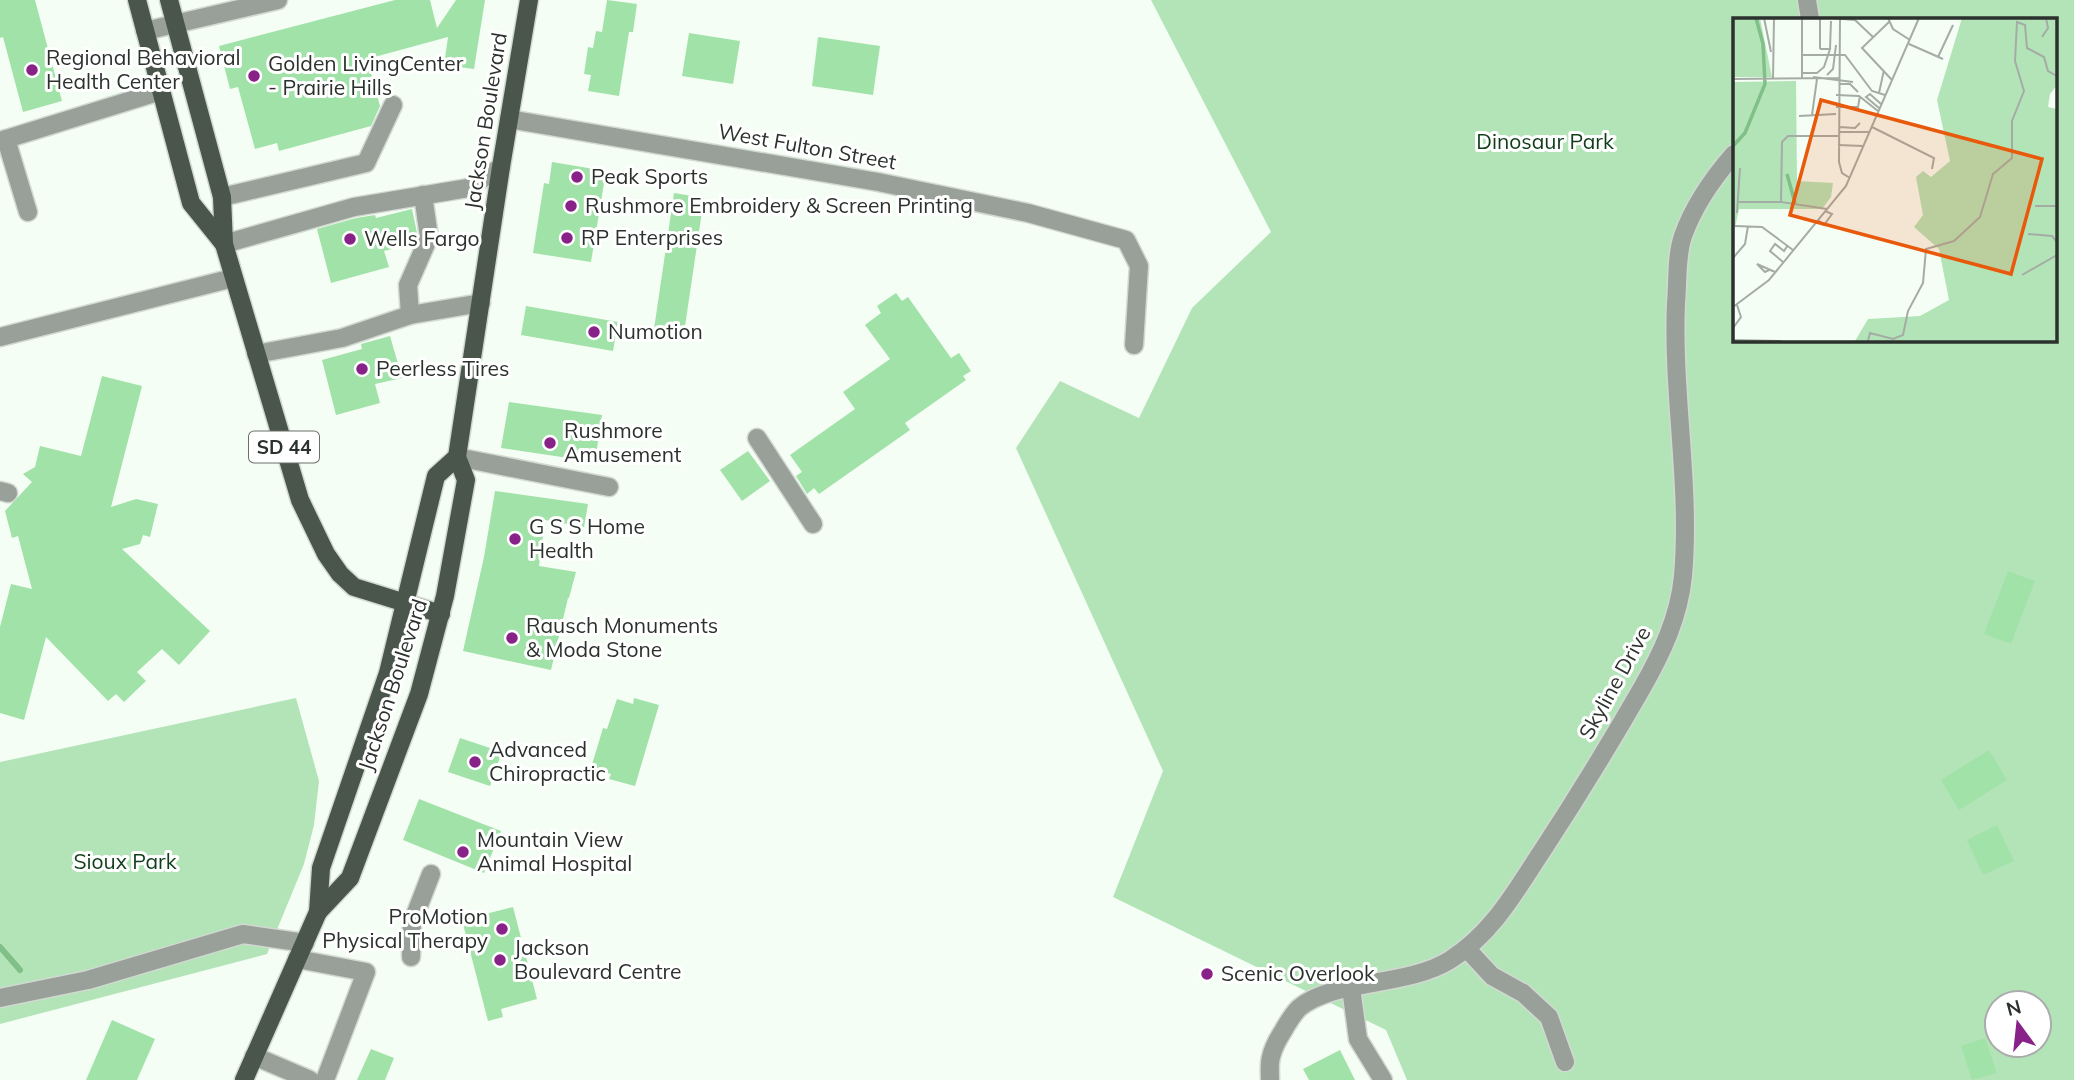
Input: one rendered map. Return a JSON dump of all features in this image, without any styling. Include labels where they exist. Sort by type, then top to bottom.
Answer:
[{"type":"main road","name":"SD 44","points":[[137,0],[191,204],[224,244]]},
{"type":"main road","name":"SD 44","points":[[169,0],[222,197],[224,244],[300,500],[326,554],[340,574],[354,587],[441,614]]},
{"type":"main road","name":"Jackson Boulevard","points":[[244,1080],[318,912],[350,878],[419,694],[441,614],[466,480],[457,457],[529,0]]},
{"type":"main road","name":"Jackson Boulevard","points":[[318,912],[321,867],[388,673],[436,475],[457,457]]},
{"type":"street","points":[[145,31],[176,24],[226,6],[278,0]]},
{"type":"street","points":[[1807,0],[1810,18]]},
{"type":"street","points":[[28,212],[3,140],[161,91]]},
{"type":"street","points":[[222,197],[366,163],[393,105]]},
{"type":"street","name":"West Fulton Street","points":[[509,119],[878,182],[1028,213],[1126,240],[1139,266],[1134,345]]},
{"type":"street","name":"Skyline Drive","points":[[1270,1080],[1271,1057],[1277,1041],[1299,1008],[1331,993],[1422,973],[1444,964],[1467,949],[1494,923],[1577,798],[1663,650],[1674,619],[1682,579],[1686,521],[1674,346],[1678,265],[1682,238],[1690,219],[1712,182],[1733,155]]},
{"type":"street","points":[[224,244],[354,207],[468,188],[501,167]]},
{"type":"street","points":[[410,315],[408,285],[429,237],[423,195]]},
{"type":"street","points":[[0,337],[233,278]]},
{"type":"street","points":[[256,354],[342,338],[410,315],[481,303]]},
{"type":"street","points":[[757,438],[813,524]]},
{"type":"street","points":[[457,457],[609,486]]},
{"type":"street","points":[[411,957],[412,923],[431,874]]},
{"type":"street","points":[[0,998],[88,980],[243,934],[366,972],[325,1080]]},
{"type":"street","points":[[1467,949],[1492,976],[1523,993],[1549,1017],[1565,1062]]},
{"type":"street","points":[[1352,988],[1358,1039],[1383,1080]]},
{"type":"street","points":[[254,1056],[310,1080]]},
{"type":"green space","name":"Dinosaur Park","points":[[1151,0],[2074,0],[2074,1080],[1407,1080],[1386,1030],[1113,897],[1163,771],[1016,448],[1060,381],[1139,418],[1192,308],[1271,232]]},
{"type":"green space","name":"Sioux Park","points":[[296,698],[319,781],[314,825],[304,864],[267,954],[0,1024],[0,762]]},
{"type":"building","name":"Regional Behavioral Health Center","points":[[0,0],[35,0],[62,101],[23,112],[3,37],[0,38]]},
{"type":"building","name":"Golden LivingCenter - Prairie Hills","points":[[395,0],[430,0],[437,28],[456,0],[485,0],[474,69],[444,65],[448,37],[367,59],[380,106],[371,126],[279,151],[277,143],[255,149],[238,87],[230,89],[219,46]]},
{"type":"building","points":[[607,0],[637,4],[633,32],[629,32],[619,96],[588,91],[591,75],[584,74],[588,47],[593,48],[596,31],[602,32]]},
{"type":"building","points":[[689,33],[740,41],[733,84],[682,76]]},
{"type":"building","points":[[818,37],[880,46],[873,95],[812,86]]},
{"type":"building","points":[[552,162],[606,171],[591,262],[533,253],[544,183],[549,184]]},
{"type":"building","points":[[674,193],[704,198],[684,333],[654,329]]},
{"type":"building","name":"Wells Fargo","points":[[412,209],[417,233],[398,243],[400,247],[384,251],[389,267],[331,283],[317,229],[356,218],[375,215],[376,218]]},
{"type":"building","points":[[896,293],[902,301],[908,297],[951,358],[959,353],[971,371],[963,376],[966,380],[905,423],[910,430],[819,494],[814,488],[807,494],[796,476],[802,472],[790,455],[855,409],[843,392],[890,359],[865,325],[881,313],[877,306]]},
{"type":"building","points":[[526,306],[618,322],[613,351],[521,335]]},
{"type":"building","name":"Peerless Tires","points":[[390,336],[402,378],[375,384],[380,403],[336,415],[322,360],[362,349],[361,344]]},
{"type":"building","points":[[102,376],[142,386],[111,507],[136,499],[158,504],[150,537],[143,535],[140,544],[122,549],[210,631],[179,665],[162,649],[137,672],[146,681],[124,702],[116,694],[108,701],[46,637],[24,720],[0,713],[0,627],[11,584],[32,589],[18,536],[12,538],[5,511],[32,482],[23,474],[35,467],[40,446],[81,456]]},
{"type":"building","points":[[509,402],[602,415],[595,462],[501,448]]},
{"type":"building","points":[[748,451],[770,481],[742,501],[720,470]]},
{"type":"building","points":[[495,491],[588,504],[584,527],[545,520],[539,566],[576,572],[551,670],[463,651],[484,557]]},
{"type":"building","points":[[2008,571],[2035,581],[2011,644],[1984,634]]},
{"type":"building","points":[[634,698],[659,705],[635,786],[609,779],[611,774],[591,768],[603,728],[607,729],[617,699],[633,704]]},
{"type":"building","name":"Advanced Chiropractic","points":[[460,738],[502,752],[490,786],[448,772]]},
{"type":"building","points":[[1989,750],[2007,780],[1959,810],[1941,780]]},
{"type":"building","name":"Mountain View Animal Hospital","points":[[419,799],[501,831],[484,873],[403,840]]},
{"type":"building","points":[[1997,825],[2014,861],[1983,875],[1967,840]]},
{"type":"building","name":"Jackson Boulevard Centre","points":[[513,907],[537,999],[501,1009],[503,1017],[488,1021],[462,920]]},
{"type":"building","points":[[112,1020],[155,1039],[137,1080],[86,1080]]},
{"type":"building","points":[[1983,1039],[1983,1059],[1992,1059],[1997,1073],[1972,1080],[1961,1046]]},
{"type":"building","points":[[371,1049],[394,1058],[385,1080],[357,1080]]},
{"type":"building","points":[[1340,1050],[1355,1080],[1309,1080],[1303,1069]]},
{"type":"waterway","points":[[0,947],[20,970]]},
{"type":"place","name":"Regional Behavioral Health Center","points":[[32,70]]},
{"type":"place","name":"Golden LivingCenter - Prairie Hills","points":[[254,76]]},
{"type":"place","name":"Peak Sports","points":[[577,177]]},
{"type":"place","name":"Rushmore Embroidery & Screen Printing","points":[[571,206]]},
{"type":"place","name":"RP Enterprises","points":[[567,238]]},
{"type":"place","name":"Wells Fargo","points":[[350,239]]},
{"type":"place","name":"Numotion","points":[[594,332]]},
{"type":"place","name":"Peerless Tires","points":[[362,369]]},
{"type":"place","name":"Rushmore Amusement","points":[[550,443]]},
{"type":"place","name":"G S S Home Health","points":[[515,539]]},
{"type":"place","name":"Rausch Monuments & Moda Stone","points":[[512,638]]},
{"type":"place","name":"Advanced Chiropractic","points":[[475,762]]},
{"type":"place","name":"Mountain View Animal Hospital","points":[[463,852]]},
{"type":"place","name":"ProMotion Physical Therapy","points":[[502,929]]},
{"type":"place","name":"Jackson Boulevard Centre","points":[[500,960]]},
{"type":"place","name":"Scenic Overlook","points":[[1207,974]]}]
